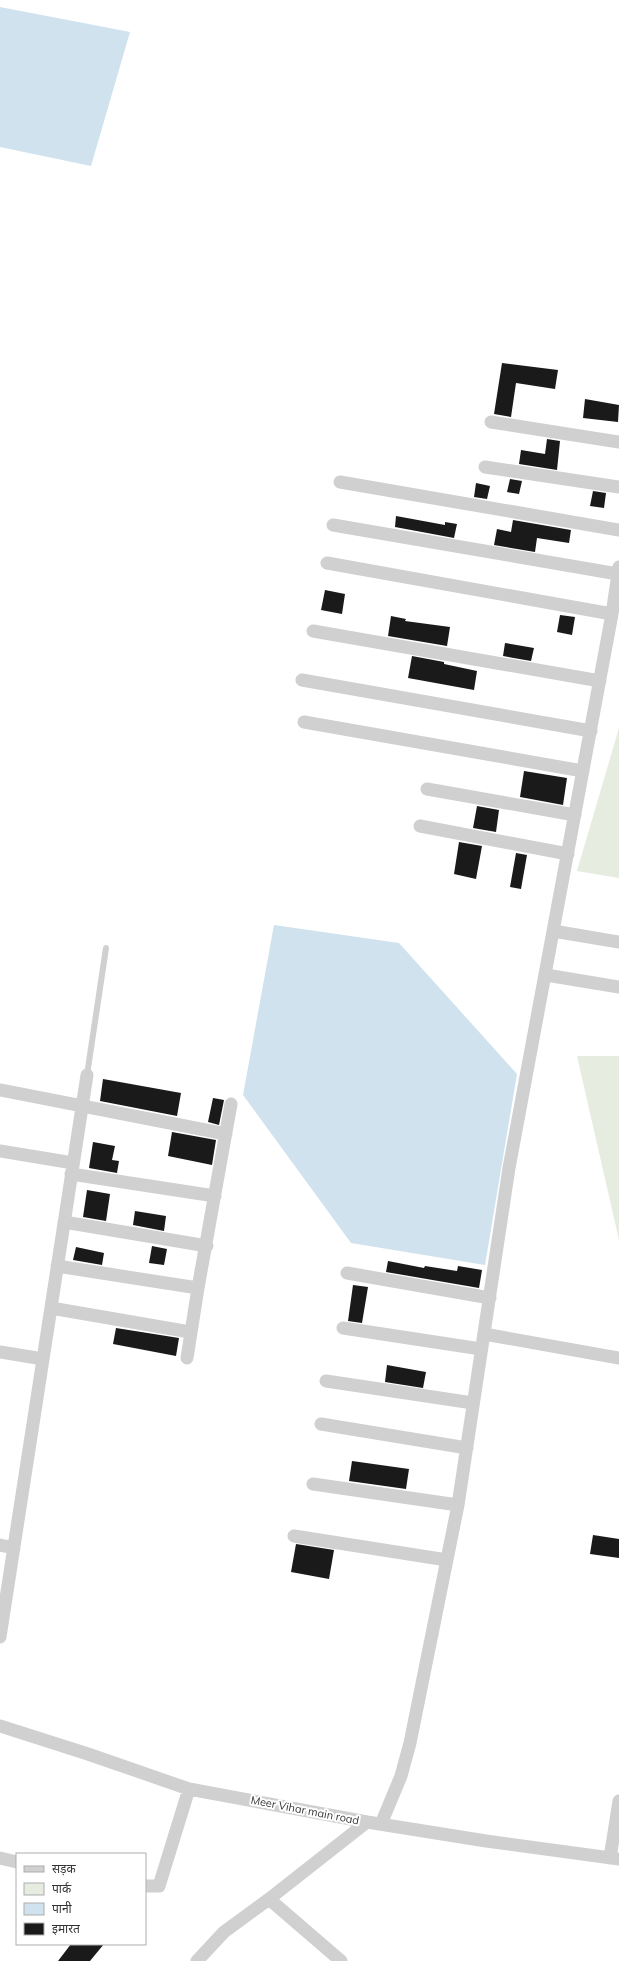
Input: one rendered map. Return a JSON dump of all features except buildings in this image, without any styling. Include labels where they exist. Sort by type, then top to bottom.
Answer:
[{"type":"street","points":[[491,422],[619,442]]},
{"type":"street","points":[[485,466],[619,487]]},
{"type":"street","points":[[340,482],[619,530]]},
{"type":"street","points":[[333,525],[618,570],[612,614],[591,731],[509,1168],[458,1505],[410,1743],[401,1776],[381,1824]]},
{"type":"street","points":[[327,563],[612,614]]},
{"type":"street","points":[[313,631],[600,681]]},
{"type":"street","points":[[302,680],[591,731]]},
{"type":"street","points":[[304,722],[583,771]]},
{"type":"street","points":[[426,789],[575,815]]},
{"type":"street","points":[[420,826],[568,854]]},
{"type":"street","points":[[553,931],[619,942]]},
{"type":"street","points":[[546,975],[619,987]]},
{"type":"street","points":[[0,1637],[87,1075]]},
{"type":"street","points":[[0,1090],[226,1134]]},
{"type":"street","points":[[187,1358],[190,1332],[232,1104]]},
{"type":"street","points":[[0,1151],[72,1169],[215,1196]]},
{"type":"street","points":[[64,1222],[207,1246]]},
{"type":"street","points":[[57,1266],[198,1288]]},
{"type":"street","points":[[347,1273],[490,1298]]},
{"type":"street","points":[[51,1308],[190,1332]]},
{"type":"street","points":[[343,1328],[481,1349]]},
{"type":"street","points":[[484,1334],[619,1358]]},
{"type":"street","points":[[0,1353],[43,1359]]},
{"type":"street","points":[[326,1381],[473,1404]]},
{"type":"street","points":[[321,1424],[467,1448]]},
{"type":"street","points":[[313,1484],[458,1505]]},
{"type":"street","points":[[294,1536],[447,1560]]},
{"type":"street","points":[[0,1545],[14,1548]]},
{"type":"street","name":"Meer Vihar main road","points":[[0,1726],[88,1754],[189,1789],[367,1822],[614,1859]]},
{"type":"street","points":[[146,1886],[159,1886],[189,1789]]},
{"type":"street","points":[[614,1859],[619,1801]]},
{"type":"street","points":[[197,1961],[224,1932],[269,1899],[367,1822]]},
{"type":"street","points":[[0,1858],[16,1862]]},
{"type":"street","points":[[269,1899],[341,1961]]},
{"type":"lane","points":[[87,1075],[106,948]]},
{"type":"green space","points":[[619,728],[619,878],[577,871]]},
{"type":"green space","points":[[577,1056],[619,1056],[619,1240]]},
{"type":"water","points":[[0,7],[130,32],[91,166],[0,147]]},
{"type":"water","points":[[274,925],[399,943],[517,1074],[485,1265],[351,1243],[243,1095]]}]
